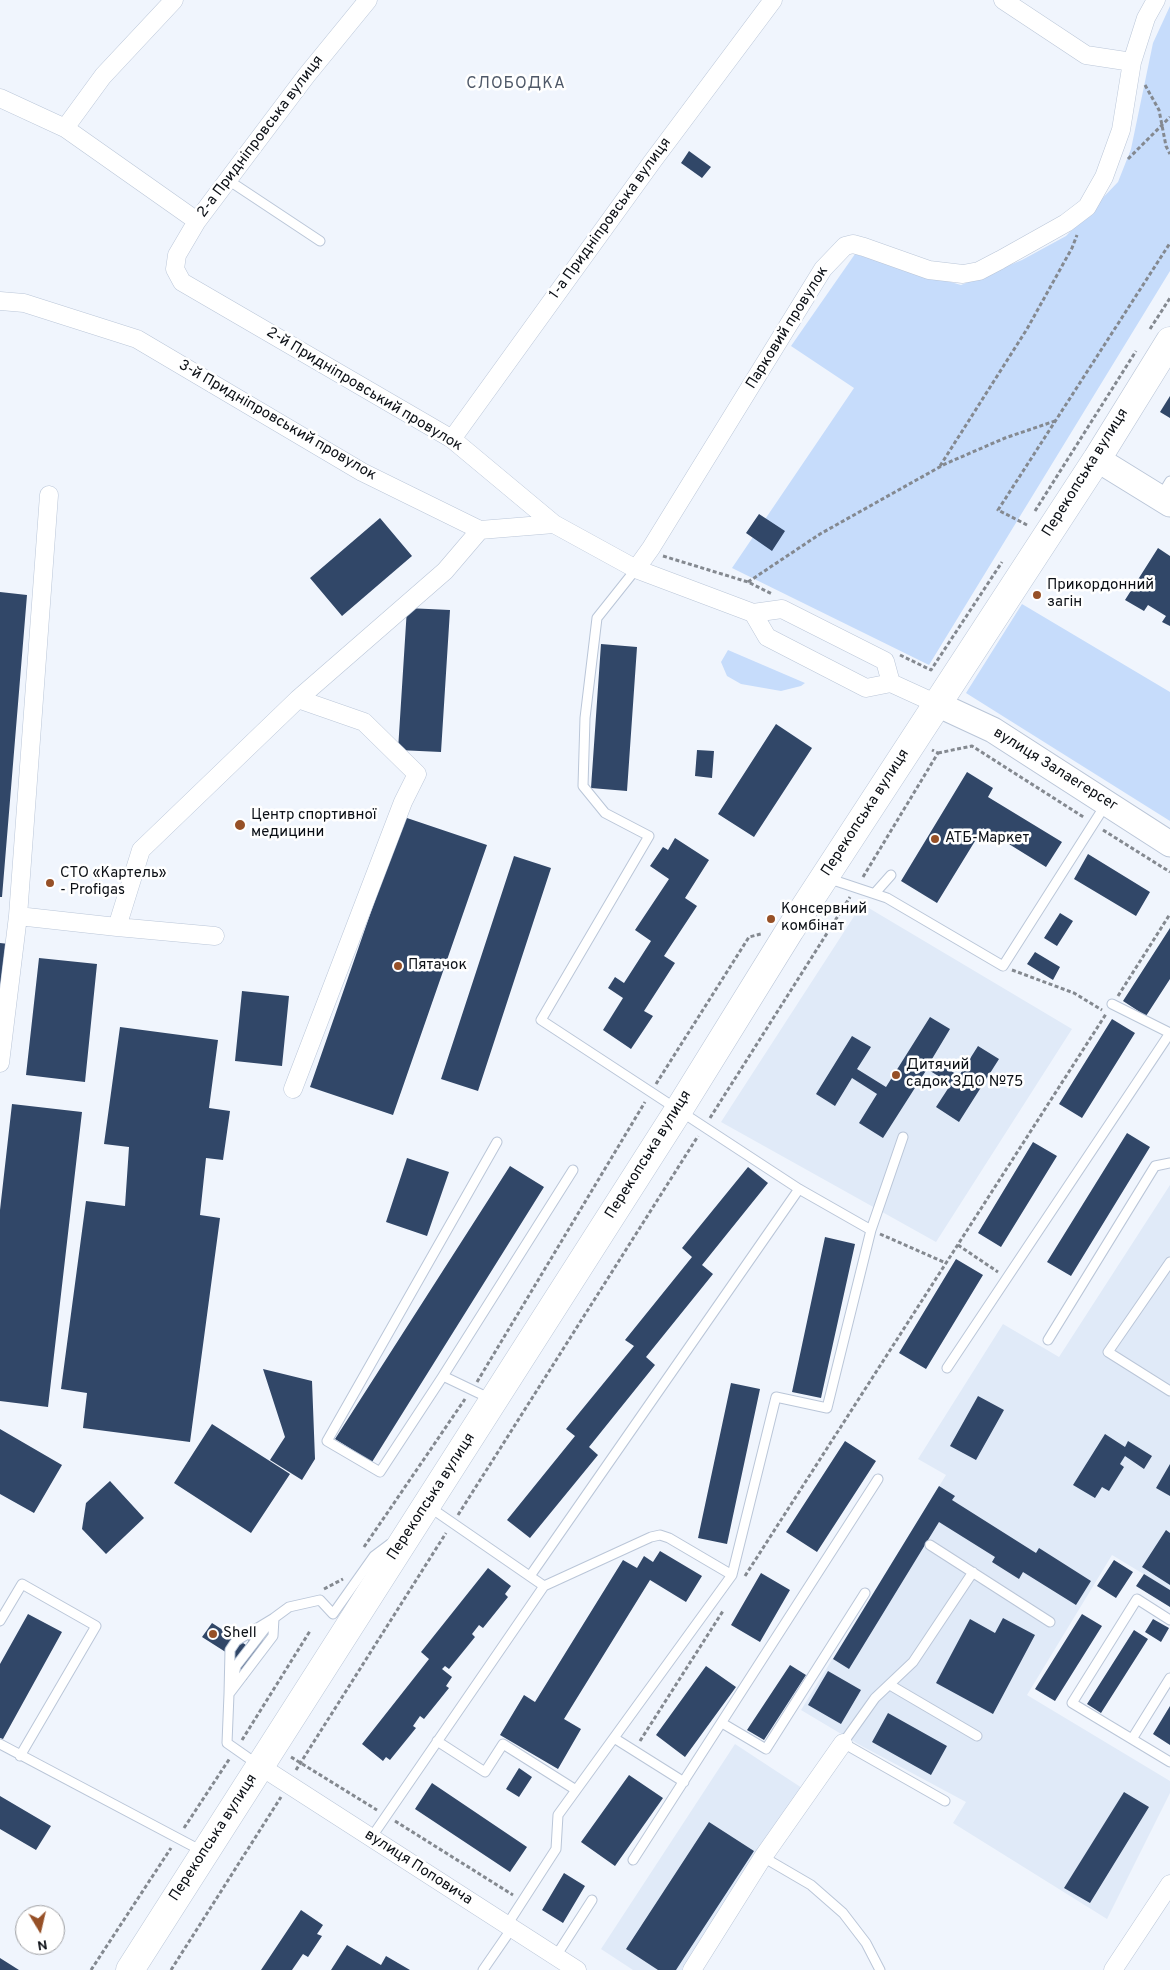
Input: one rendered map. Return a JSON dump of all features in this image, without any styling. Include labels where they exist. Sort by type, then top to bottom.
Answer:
[{"type":"main road","name":"Перекопська вулиця","points":[[130,1970],[426,1505],[483,1394],[678,1111],[824,878],[1097,459],[1159,336]]},
{"type":"main road","points":[[1097,459],[1167,494]]},
{"type":"main road","name":"вулиця Залаегерсег","points":[[937,704],[993,730],[1170,844]]},
{"type":"street","points":[[65,128],[103,76],[174,0]]},
{"type":"street","name":"2-а Придніпровська вулиця","points":[[182,282],[175,269],[177,255],[197,221],[306,76],[368,0]]},
{"type":"street","name":"1-а Придніпровська вулиця","points":[[452,439],[652,162],[773,0]]},
{"type":"street","points":[[1003,0],[1086,55],[1132,62]]},
{"type":"street","name":"Парковий провулок","points":[[636,569],[651,548],[823,269],[845,246],[853,244],[929,270],[962,274],[979,271],[1000,260],[1066,223],[1087,207],[1104,177],[1121,130],[1132,62],[1146,18],[1156,0]]},
{"type":"street","points":[[0,98],[65,128],[197,221]]},
{"type":"street","name":"2-й Придніпровський провулок","points":[[182,282],[452,439],[554,524],[636,569],[753,613],[782,609],[885,661],[891,683]]},
{"type":"street","name":"3-й Придніпровський провулок","points":[[0,301],[24,303],[137,339],[362,472],[480,530]]},
{"type":"street","points":[[0,1064],[18,916],[49,495]]},
{"type":"street","points":[[117,927],[141,850],[298,698],[445,571],[480,530],[554,524]]},
{"type":"street","points":[[753,613],[767,637],[866,688],[891,683],[937,704]]},
{"type":"street","points":[[293,1089],[403,802],[417,774],[364,722],[298,698]]},
{"type":"street","points":[[18,916],[214,936]]},
{"type":"street","points":[[692,1970],[763,1857],[843,1743]]},
{"type":"street","name":"вулиця Поповича","points":[[260,1766],[577,1970]]},
{"type":"street","points":[[1118,1968],[1170,1884]]},
{"type":"lane","points":[[228,180],[320,241]]},
{"type":"lane","points":[[636,569],[597,618],[585,718],[583,786],[606,813],[650,836],[541,1020],[703,1128],[799,1189],[871,1230]]},
{"type":"lane","points":[[824,878],[875,893],[1002,966],[1106,803]]},
{"type":"lane","points":[[875,893],[891,875]]},
{"type":"lane","points":[[947,1368],[1170,1033],[1112,1004]]},
{"type":"lane","points":[[483,1970],[510,1926],[522,1901],[556,1849],[558,1815],[732,1575],[776,1397],[827,1408],[871,1230],[903,1137]]},
{"type":"lane","points":[[497,1142],[327,1440],[380,1472],[573,1170]]},
{"type":"lane","points":[[1048,1340],[1155,1166],[1170,1163]]},
{"type":"lane","points":[[530,1576],[799,1189]]},
{"type":"lane","points":[[1170,1262],[1108,1352],[1170,1391]]},
{"type":"lane","points":[[443,1376],[483,1394]]},
{"type":"lane","points":[[633,1860],[878,1479]]},
{"type":"lane","points":[[426,1505],[544,1586]]},
{"type":"lane","points":[[260,1766],[227,1744],[230,1650],[236,1641],[289,1607],[320,1600],[334,1614],[374,1556],[409,1532]]},
{"type":"lane","points":[[371,1838],[544,1586],[651,1537],[660,1535],[669,1538],[732,1575]]},
{"type":"lane","points":[[930,1545],[1050,1622]]},
{"type":"lane","points":[[945,1801],[843,1743],[875,1698],[913,1662],[973,1572]]},
{"type":"lane","points":[[0,1621],[22,1584],[96,1626],[20,1756]]},
{"type":"lane","points":[[722,1723],[766,1749],[865,1594]]},
{"type":"lane","points":[[1170,1620],[1137,1599],[1072,1703],[1170,1762]]},
{"type":"lane","points":[[229,1694],[273,1636],[274,1618]]},
{"type":"lane","points":[[1132,1739],[1170,1678]]},
{"type":"lane","points":[[890,1685],[977,1736]]},
{"type":"lane","points":[[614,1738],[684,1782]]},
{"type":"lane","points":[[437,1741],[485,1772],[502,1744],[576,1790]]},
{"type":"lane","points":[[0,1744],[204,1853]]},
{"type":"lane","points":[[763,1857],[811,1885],[843,1913],[866,1943],[880,1970]]},
{"type":"lane","points":[[556,1956],[592,1900]]},
{"type":"path","points":[[1132,62],[1159,110],[1166,146],[1170,154]]},
{"type":"path","points":[[1104,177],[1120,168],[1170,117]]},
{"type":"path","points":[[940,466],[1027,329],[1072,248],[1087,207]]},
{"type":"path","points":[[1027,525],[998,510],[1170,243]]},
{"type":"path","points":[[1159,336],[1170,298]]},
{"type":"path","points":[[1021,533],[1138,348]]},
{"type":"path","points":[[651,548],[666,558],[748,582],[820,534],[940,466],[1005,438],[1056,421]]},
{"type":"path","points":[[931,670],[1005,557]]},
{"type":"path","points":[[928,747],[938,753],[972,746],[1170,872]]},
{"type":"path","points":[[171,1970],[856,887],[938,753]]},
{"type":"path","points":[[742,1582],[1170,914]]},
{"type":"path","points":[[360,1554],[483,1394],[650,1093],[749,938],[759,936],[763,930]]},
{"type":"path","points":[[1002,966],[1074,993],[1107,1013]]},
{"type":"path","points":[[871,1230],[946,1263]]},
{"type":"path","points":[[958,1245],[1007,1278]]},
{"type":"path","points":[[319,1592],[344,1578]]},
{"type":"path","points":[[634,1750],[726,1606]]},
{"type":"path","points":[[92,1970],[235,1750],[310,1630]]},
{"type":"path","points":[[301,1762],[522,1901]]},
{"type":"shaded area","points":[[1170,6],[1170,271],[929,665],[732,568],[854,388],[791,346],[855,254],[961,285],[1022,260],[1066,236],[1118,182],[1131,149],[1153,43]]},
{"type":"shaded area","points":[[1022,604],[1170,692],[1170,821],[966,693]]},
{"type":"shaded area","points":[[728,650],[805,683],[801,686],[781,691],[741,684],[727,676],[721,662]]},
{"type":"shaded area","name":"Дитячий садок ЗДО №75","points":[[862,904],[1072,1029],[936,1242],[721,1122]]},
{"type":"shaded area","points":[[1170,1185],[1170,1590],[1112,1555],[1027,1695],[1170,1781],[1170,1793],[1107,1919],[953,1823],[966,1802],[858,1744],[801,1710],[946,1475],[918,1459],[1003,1324],[1059,1357]]},
{"type":"shaded area","points":[[735,1744],[802,1788],[682,1970],[633,1970],[601,1949]]},
{"type":"building","points":[[689,151],[711,167],[702,178],[681,163]]},
{"type":"building","points":[[1170,396],[1170,418],[1160,412]]},
{"type":"building","points":[[759,514],[785,531],[772,551],[746,533]]},
{"type":"building","points":[[380,518],[412,556],[342,616],[310,578]]},
{"type":"building","points":[[1158,548],[1170,556],[1170,626],[1162,622],[1166,616],[1148,605],[1144,611],[1125,600]]},
{"type":"building","points":[[0,592],[27,595],[2,897],[0,897]]},
{"type":"building","points":[[407,608],[450,610],[441,752],[398,750]]},
{"type":"building","points":[[601,644],[637,647],[627,791],[591,788]]},
{"type":"building","points":[[776,724],[812,748],[754,837],[718,814]]},
{"type":"building","points":[[697,750],[714,751],[712,778],[695,776]]},
{"type":"building","points":[[967,772],[993,788],[988,797],[1062,842],[1046,867],[983,828],[937,903],[901,881]]},
{"type":"building","name":"Пятачок","points":[[404,817],[487,845],[393,1115],[310,1087]]},
{"type":"building","points":[[675,838],[709,860],[685,898],[697,906],[664,956],[675,963],[644,1011],[653,1016],[631,1049],[603,1030],[623,998],[608,988],[615,977],[624,983],[651,941],[635,930],[669,879],[650,866],[663,847],[668,850]]},
{"type":"building","points":[[1088,854],[1150,892],[1136,916],[1074,879]]},
{"type":"building","points":[[514,856],[551,868],[478,1091],[441,1079]]},
{"type":"building","points":[[1060,913],[1073,921],[1057,946],[1044,938]]},
{"type":"building","points":[[1170,928],[1170,979],[1146,1016],[1123,1001]]},
{"type":"building","points":[[0,943],[9,944],[0,1008]]},
{"type":"building","points":[[1035,952],[1060,967],[1053,980],[1027,964]]},
{"type":"building","points":[[39,958],[97,964],[85,1082],[26,1075]]},
{"type":"building","points":[[242,991],[289,996],[282,1066],[235,1061]]},
{"type":"building","points":[[930,1017],[950,1029],[932,1059],[959,1076],[978,1046],[999,1059],[959,1122],[936,1107],[951,1084],[927,1069],[883,1138],[859,1123],[877,1094],[852,1078],[835,1106],[816,1094],[852,1036],[871,1047],[857,1069],[886,1087]]},
{"type":"building","points":[[1112,1019],[1135,1033],[1082,1118],[1059,1104]]},
{"type":"building","points":[[120,1027],[218,1040],[209,1108],[230,1111],[223,1160],[206,1158],[200,1215],[220,1218],[190,1442],[83,1428],[87,1393],[61,1389],[86,1201],[125,1206],[129,1147],[104,1144]]},
{"type":"building","points":[[12,1104],[82,1112],[48,1407],[0,1401],[0,1210]]},
{"type":"building","points":[[1127,1133],[1150,1147],[1071,1276],[1047,1262]]},
{"type":"building","points":[[1033,1142],[1057,1156],[1001,1247],[978,1233]]},
{"type":"building","points":[[407,1158],[449,1172],[427,1236],[386,1222]]},
{"type":"building","points":[[510,1166],[544,1187],[372,1462],[335,1439]]},
{"type":"building","points":[[748,1167],[768,1183],[702,1265],[713,1274],[646,1357],[655,1365],[589,1447],[598,1455],[530,1538],[507,1520],[575,1436],[566,1429],[634,1346],[625,1340],[692,1257],[682,1248]]},
{"type":"building","points":[[825,1237],[855,1244],[821,1398],[792,1392]]},
{"type":"building","points":[[956,1259],[983,1275],[926,1369],[899,1353]]},
{"type":"building","points":[[263,1369],[312,1381],[315,1459],[302,1480],[270,1460],[285,1437]]},
{"type":"building","points":[[731,1383],[760,1389],[727,1544],[698,1538]]},
{"type":"building","points":[[978,1396],[1004,1410],[976,1460],[950,1446]]},
{"type":"building","points":[[212,1424],[290,1474],[251,1533],[174,1483]]},
{"type":"building","points":[[0,1429],[62,1465],[34,1513],[0,1494]]},
{"type":"building","points":[[1105,1434],[1125,1447],[1128,1441],[1152,1456],[1144,1469],[1125,1456],[1120,1464],[1124,1467],[1109,1491],[1102,1487],[1095,1498],[1073,1485]]},
{"type":"building","points":[[845,1441],[876,1461],[817,1552],[786,1532]]},
{"type":"building","points":[[1170,1464],[1170,1496],[1156,1488]]},
{"type":"building","points":[[110,1481],[144,1518],[106,1554],[82,1529],[86,1503]]},
{"type":"building","points":[[939,1486],[955,1496],[952,1500],[1036,1553],[1039,1548],[1091,1581],[1076,1605],[1023,1572],[1019,1579],[992,1562],[995,1557],[939,1522],[849,1669],[833,1659]]},
{"type":"building","points":[[1166,1530],[1170,1533],[1170,1585],[1142,1567]]},
{"type":"building","points":[[660,1551],[702,1576],[686,1602],[650,1580],[564,1719],[581,1729],[558,1769],[500,1735],[524,1695],[535,1702],[623,1560],[637,1568],[644,1556],[653,1562]]},
{"type":"building","points":[[1114,1560],[1133,1572],[1116,1598],[1097,1586]]},
{"type":"building","points":[[488,1568],[511,1586],[505,1594],[508,1597],[483,1628],[479,1625],[472,1634],[475,1637],[449,1669],[445,1666],[442,1669],[452,1677],[446,1686],[449,1688],[424,1719],[420,1716],[413,1726],[416,1728],[390,1760],[386,1757],[383,1761],[362,1744],[429,1659],[421,1652]]},
{"type":"building","points":[[761,1573],[790,1590],[760,1642],[731,1625]]},
{"type":"building","points":[[1144,1574],[1170,1590],[1170,1607],[1136,1586]]},
{"type":"building","points":[[28,1614],[62,1632],[3,1739],[0,1738],[0,1664]]},
{"type":"building","points":[[1082,1614],[1102,1626],[1055,1701],[1035,1689]]},
{"type":"building","points":[[1003,1618],[1035,1635],[993,1714],[936,1683],[970,1619],[995,1633]]},
{"type":"building","points":[[1153,1619],[1169,1628],[1161,1642],[1145,1632]]},
{"type":"building","points":[[212,1623],[246,1645],[253,1633],[270,1644],[246,1680],[228,1668],[235,1658],[202,1637]]},
{"type":"building","points":[[1134,1630],[1148,1639],[1101,1713],[1087,1704]]},
{"type":"building","points":[[790,1665],[806,1675],[764,1740],[747,1730]]},
{"type":"building","points":[[706,1666],[736,1687],[685,1757],[656,1735]]},
{"type":"building","points":[[828,1671],[861,1690],[841,1724],[808,1705]]},
{"type":"building","points":[[1170,1706],[1170,1745],[1153,1734]]},
{"type":"building","points":[[888,1713],[947,1746],[931,1775],[872,1742]]},
{"type":"building","points":[[519,1768],[532,1777],[519,1797],[506,1789]]},
{"type":"building","points":[[629,1775],[663,1798],[615,1866],[581,1842]]},
{"type":"building","points":[[432,1783],[527,1847],[510,1872],[415,1809]]},
{"type":"building","points":[[1124,1792],[1149,1807],[1090,1903],[1064,1888]]},
{"type":"building","points":[[0,1796],[51,1826],[36,1850],[0,1829]]},
{"type":"building","points":[[709,1822],[754,1851],[676,1970],[658,1970],[626,1949]]},
{"type":"building","points":[[564,1873],[585,1886],[563,1923],[542,1910]]},
{"type":"building","points":[[301,1910],[323,1925],[317,1934],[322,1936],[308,1957],[303,1954],[292,1970],[261,1970]]},
{"type":"building","points":[[347,1945],[381,1965],[386,1956],[410,1970],[331,1970]]},
{"type":"building","points":[[0,1958],[19,1970],[0,1970]]},
{"type":"place","name":"Прикордонний загін","points":[[1037,595]]},
{"type":"place","name":"Центр спортивної медицини","points":[[240,825]]},
{"type":"place","name":"АТБ-Маркет","points":[[935,839]]},
{"type":"place","name":"СТО «Картель» - Profigas","points":[[50,883]]},
{"type":"place","name":"Консервний комбінат","points":[[771,919]]},
{"type":"place","name":"Пятачок","points":[[398,966]]},
{"type":"place","name":"Дитячий садок ЗДО №75","points":[[896,1075]]},
{"type":"place","name":"Shell","points":[[213,1634]]},
{"type":"district","name":"СЛОБОДКА","points":[[516,85]]}]
